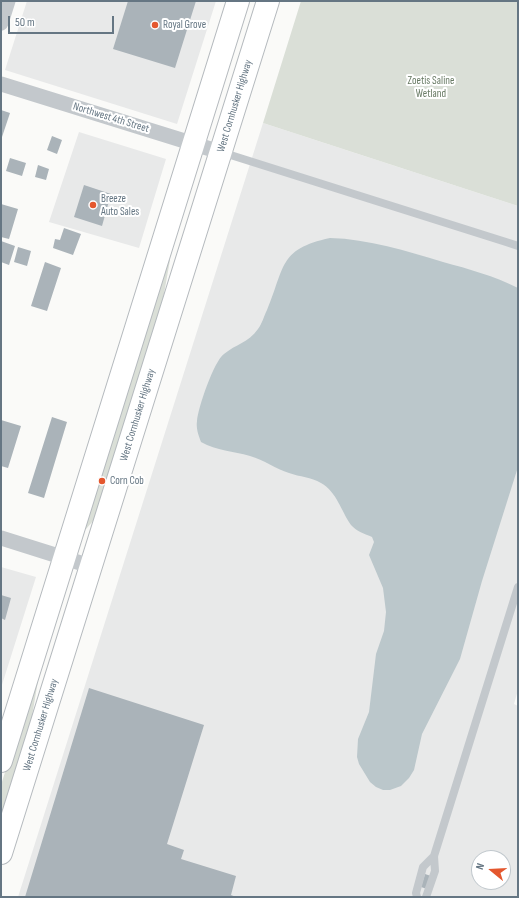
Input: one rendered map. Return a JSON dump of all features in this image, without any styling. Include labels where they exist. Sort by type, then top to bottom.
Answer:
[{"type":"main road","points":[[1,761],[238,1]]},
{"type":"main road","name":"West Cornhusker Highway","points":[[1,853],[268,1]]},
{"type":"street","points":[[1,23],[8,1]]},
{"type":"street","name":"Northwest 4th Street","points":[[1,84],[220,152]]},
{"type":"street","points":[[1,538],[90,566]]},
{"type":"lane","points":[[220,152],[518,246]]},
{"type":"lane","points":[[426,897],[435,871],[434,856],[518,587]]},
{"type":"lane","points":[[417,897],[416,893],[423,867],[434,856]]},
{"type":"shaded area","points":[[27,1],[216,1],[177,124],[5,70]]},
{"type":"shaded area","points":[[263,123],[518,206],[518,690],[514,704],[518,706],[518,897],[18,897]]},
{"type":"shaded area","points":[[79,132],[166,159],[139,248],[49,222]]},
{"type":"shaded area","points":[[330,238],[373,243],[401,250],[481,273],[518,288],[518,467],[482,581],[460,659],[422,734],[414,770],[401,786],[390,790],[383,790],[370,782],[359,764],[357,757],[358,739],[369,712],[376,654],[384,631],[386,612],[383,588],[369,555],[374,542],[372,537],[358,531],[351,525],[331,491],[321,483],[313,479],[284,471],[244,454],[207,445],[201,442],[197,429],[200,406],[211,375],[220,358],[254,334],[259,327],[286,262],[301,248]]},
{"type":"shaded area","points":[[1,567],[36,577],[1,688]]},
{"type":"green space","name":"Zoetis Saline Wetland","points":[[301,1],[518,1],[518,206],[263,123]]},
{"type":"green space","points":[[166,259],[170,260],[162,305],[96,516],[86,529],[82,528]]},
{"type":"green space","points":[[36,674],[39,675],[31,722],[1,819],[1,785]]},
{"type":"building","name":"Royal Grove","points":[[128,1],[196,1],[175,68],[113,49]]},
{"type":"building","points":[[1,110],[10,113],[2,137],[1,136]]},
{"type":"building","points":[[52,136],[62,140],[57,154],[47,150]]},
{"type":"building","points":[[10,158],[26,163],[22,176],[6,171]]},
{"type":"building","points":[[38,165],[49,169],[46,180],[35,177]]},
{"type":"building","name":"Breeze Auto Sales","points":[[84,185],[111,194],[102,226],[74,217]]},
{"type":"building","points":[[1,204],[18,209],[9,239],[1,237]]},
{"type":"building","points":[[64,228],[81,234],[73,255],[53,248],[55,239],[60,240]]},
{"type":"building","points":[[1,241],[15,246],[9,265],[1,262]]},
{"type":"building","points":[[18,247],[31,251],[27,266],[14,262]]},
{"type":"building","points":[[45,262],[61,268],[47,311],[31,306]]},
{"type":"building","points":[[52,417],[67,422],[44,498],[28,493]]},
{"type":"building","points":[[1,420],[21,426],[8,468],[1,466]]},
{"type":"building","points":[[1,595],[11,598],[5,620],[1,618]]},
{"type":"building","points":[[89,688],[204,725],[167,844],[184,850],[181,859],[236,876],[231,895],[236,897],[25,897]]},
{"type":"building","points":[[425,874],[431,876],[427,889],[421,887]]},
{"type":"place","name":"Royal Grove","points":[[155,25]]},
{"type":"place","name":"Breeze Auto Sales","points":[[93,205]]},
{"type":"place","name":"Corn Cob","points":[[102,481]]}]
